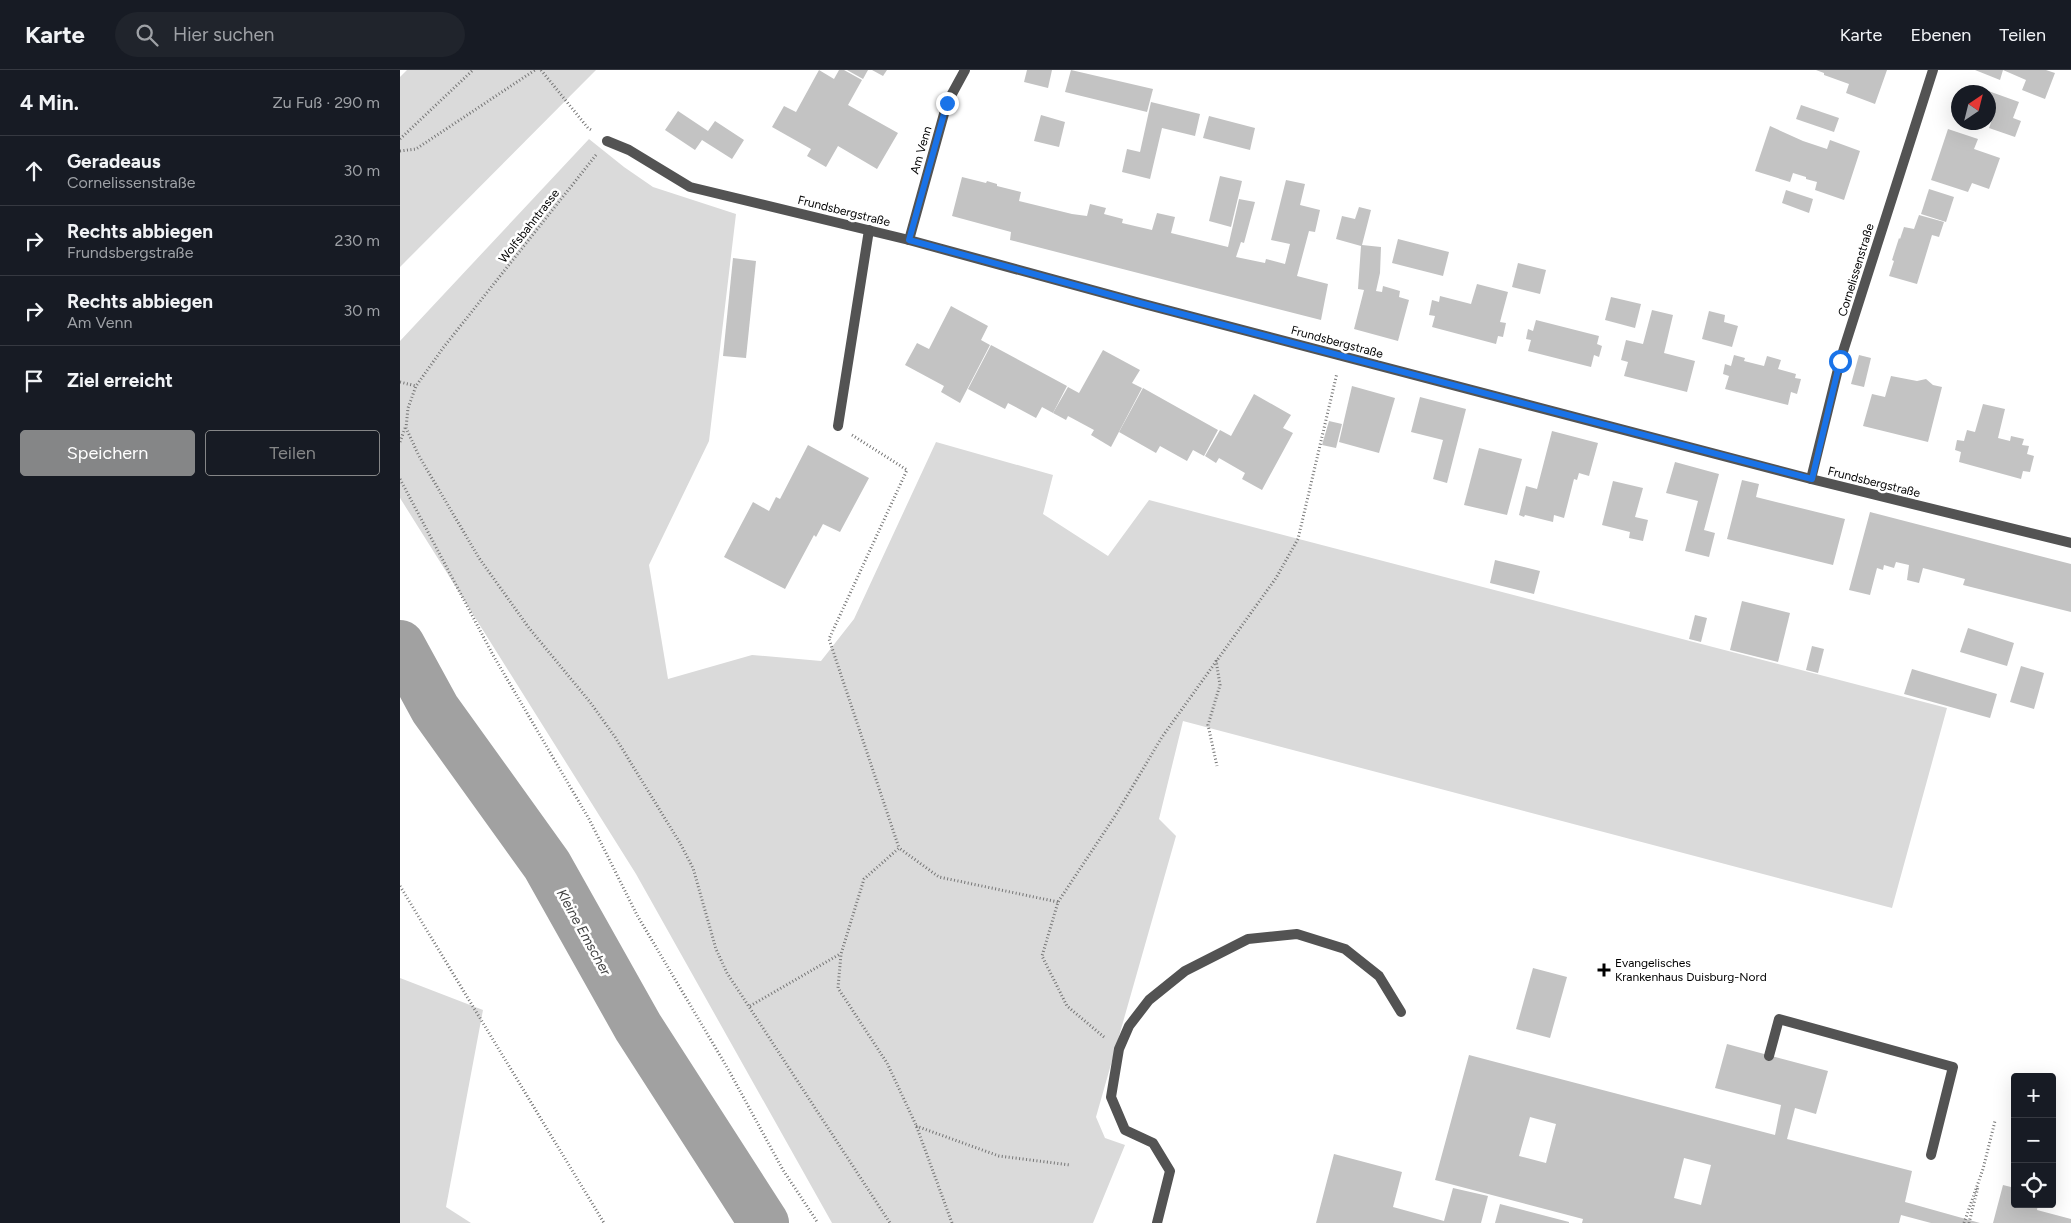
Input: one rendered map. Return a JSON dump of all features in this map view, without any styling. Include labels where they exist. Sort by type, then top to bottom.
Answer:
[{"type":"street","name":"Am Venn","points":[[909,240],[947,103],[965,70]]},
{"type":"street","name":"Cornelissenstraße","points":[[1812,479],[1840,361],[1933,70]]},
{"type":"street","name":"Frundsbergstraße","points":[[607,141],[629,150],[690,187],[909,240],[1341,356],[1812,479],[2071,543]]},
{"type":"street","points":[[838,426],[869,230]]},
{"type":"street","points":[[1157,1223],[1170,1171],[1153,1143],[1125,1130],[1111,1096],[1119,1049],[1129,1026],[1149,1000],[1185,971],[1248,939],[1297,934],[1345,949],[1379,976],[1401,1012]]},
{"type":"street","points":[[1769,1056],[1779,1019],[1952,1067],[1931,1155]]},
{"type":"path","points":[[400,139],[473,70]]},
{"type":"path","points":[[400,151],[416,149],[535,70]]},
{"type":"path","points":[[541,70],[588,128],[607,141]]},
{"type":"path","name":"Wolfsbahntrasse","points":[[400,442],[406,428],[408,408],[416,386],[443,348],[607,141]]},
{"type":"path","points":[[1119,1049],[1067,1006],[1042,956],[1058,902],[1114,816],[1162,737],[1276,578],[1298,539],[1341,356]]},
{"type":"path","points":[[400,382],[416,386]]},
{"type":"path","points":[[838,426],[907,470],[828,639],[899,848],[939,877],[1058,902]]},
{"type":"path","points":[[406,428],[419,456],[479,558],[529,628],[590,702],[615,737],[693,868],[716,949],[727,973],[890,1223]]},
{"type":"path","points":[[400,479],[493,655],[589,819],[637,916],[728,1069],[783,1170],[818,1223]]},
{"type":"path","points":[[1216,660],[1220,685],[1208,725],[1217,766]]},
{"type":"path","points":[[899,848],[864,879],[841,954],[838,988],[887,1064],[916,1125],[952,1223]]},
{"type":"path","points":[[400,886],[604,1223]]},
{"type":"path","points":[[750,1006],[841,954]]},
{"type":"path","points":[[1969,1223],[1995,1121]]},
{"type":"path","points":[[916,1125],[999,1156],[1070,1165]]},
{"type":"path","points":[[1964,1223],[1983,1169]]},
{"type":"shaded area","points":[[407,70],[596,70],[400,267],[400,77]]},
{"type":"shaded area","points":[[589,139],[653,187],[736,214],[709,441],[649,565],[668,679],[752,655],[821,661],[854,619],[936,442],[1053,475],[1043,514],[1108,556],[1149,500],[1947,708],[1892,908],[1183,721],[1159,819],[1176,836],[1096,1117],[1105,1138],[1125,1145],[1093,1223],[832,1223],[636,874],[400,498],[400,341]]},
{"type":"shaded area","points":[[400,978],[483,1010],[446,1207],[471,1223],[400,1223]]},
{"type":"building","points":[[819,70],[834,79],[839,70],[844,70],[862,80],[848,105],[898,133],[877,169],[838,146],[826,167],[807,156],[811,149],[772,127],[784,106],[796,112]]},
{"type":"building","points":[[847,70],[868,70],[863,79]]},
{"type":"building","points":[[872,70],[887,70],[883,76]]},
{"type":"building","points":[[1027,70],[1052,70],[1048,88],[1024,82]]},
{"type":"building","points":[[1071,70],[1153,89],[1147,112],[1065,92]]},
{"type":"building","points":[[1816,70],[1887,70],[1875,104],[1846,93],[1849,84]]},
{"type":"building","points":[[1975,70],[2003,70],[2000,80]]},
{"type":"building","points":[[2003,70],[2046,70],[2055,73],[2045,99],[2022,90],[2026,80]]},
{"type":"building","points":[[1996,94],[2019,102],[2013,118],[2021,121],[2015,137],[1995,130]]},
{"type":"building","points":[[1151,102],[1200,114],[1195,136],[1162,128],[1150,179],[1122,172],[1127,149],[1140,152]]},
{"type":"building","points":[[1801,105],[1839,118],[1834,132],[1796,119]]},
{"type":"building","points":[[678,111],[708,131],[715,121],[744,140],[732,159],[702,140],[695,150],[665,130]]},
{"type":"building","points":[[1041,115],[1065,122],[1059,147],[1034,141]]},
{"type":"building","points":[[1209,116],[1255,128],[1250,150],[1203,138]]},
{"type":"building","points":[[1770,126],[1803,141],[1827,149],[1830,140],[1860,151],[1844,200],[1815,190],[1817,182],[1806,179],[1806,177],[1793,173],[1790,182],[1755,171]]},
{"type":"building","points":[[1948,129],[1978,139],[1974,149],[2000,158],[1989,189],[1972,183],[1968,192],[1931,180]]},
{"type":"building","points":[[1220,176],[1242,181],[1231,227],[1209,221]]},
{"type":"building","points":[[962,177],[986,183],[987,181],[997,184],[997,186],[1021,192],[1019,201],[1072,214],[1087,216],[1090,204],[1106,208],[1104,214],[1123,219],[1122,223],[1152,230],[1157,213],[1175,217],[1171,233],[1228,247],[1239,199],[1255,202],[1244,243],[1241,242],[1236,257],[1265,263],[1266,259],[1285,264],[1290,244],[1271,240],[1286,180],[1305,184],[1300,205],[1320,210],[1315,232],[1309,231],[1297,276],[1328,284],[1321,320],[1010,240],[1011,232],[952,216]]},
{"type":"building","points":[[1929,189],[1954,197],[1946,222],[1921,214]]},
{"type":"building","points":[[1786,190],[1813,199],[1809,213],[1782,203]]},
{"type":"building","points":[[1359,207],[1371,210],[1362,245],[1381,247],[1380,273],[1376,291],[1382,292],[1383,286],[1400,291],[1399,297],[1409,300],[1398,341],[1354,329],[1364,290],[1358,289],[1361,246],[1336,239],[1342,216],[1355,219]]},
{"type":"building","points":[[1919,215],[1944,222],[1939,237],[1932,235],[1917,284],[1889,276],[1894,261],[1892,260],[1904,227],[1914,229]]},
{"type":"building","points":[[1398,239],[1449,252],[1443,276],[1392,263]]},
{"type":"building","points":[[733,258],[756,261],[746,358],[723,356]]},
{"type":"building","points":[[1518,263],[1546,270],[1540,294],[1512,287]]},
{"type":"building","points":[[1477,284],[1508,292],[1500,322],[1506,323],[1503,337],[1498,336],[1496,344],[1432,327],[1435,316],[1429,315],[1432,300],[1439,302],[1440,296],[1471,304]]},
{"type":"building","points":[[1611,297],[1641,304],[1635,328],[1605,320]]},
{"type":"building","points":[[951,306],[988,326],[981,340],[990,345],[960,403],[941,392],[944,386],[905,365],[917,343],[929,349]]},
{"type":"building","points":[[1652,310],[1673,315],[1664,353],[1695,361],[1687,392],[1624,376],[1628,362],[1621,360],[1626,340],[1643,344]]},
{"type":"building","points":[[1709,311],[1725,315],[1724,322],[1738,326],[1732,347],[1702,339]]},
{"type":"building","points":[[1536,320],[1599,336],[1597,344],[1602,346],[1599,357],[1594,355],[1591,367],[1528,351],[1531,340],[1526,339],[1528,329],[1533,331]]},
{"type":"building","points":[[991,345],[1067,386],[1053,413],[1042,407],[1036,418],[1008,403],[1005,409],[968,389]]},
{"type":"building","points":[[1103,350],[1140,370],[1132,383],[1142,388],[1111,447],[1091,435],[1094,430],[1068,416],[1066,420],[1053,413],[1068,387],[1079,393]]},
{"type":"building","points":[[1734,355],[1745,358],[1744,361],[1764,366],[1767,356],[1781,360],[1778,369],[1796,374],[1795,378],[1801,379],[1797,394],[1791,392],[1788,405],[1725,389],[1729,376],[1723,374],[1725,364],[1731,366]]},
{"type":"building","points":[[1859,355],[1871,358],[1864,387],[1851,384]]},
{"type":"building","points":[[1891,376],[1917,381],[1926,379],[1933,385],[1942,387],[1928,442],[1863,426],[1872,394],[1885,397]]},
{"type":"building","points":[[1352,386],[1395,398],[1379,453],[1339,442]]},
{"type":"building","points":[[1143,388],[1218,430],[1204,456],[1193,450],[1187,461],[1160,446],[1156,453],[1119,432]]},
{"type":"building","points":[[1254,394],[1291,415],[1283,428],[1293,433],[1262,490],[1242,479],[1245,473],[1219,458],[1216,463],[1205,456],[1220,430],[1231,436]]},
{"type":"building","points":[[1420,397],[1466,409],[1447,483],[1433,479],[1443,440],[1411,432]]},
{"type":"building","points":[[1983,404],[2005,409],[1998,438],[2010,441],[2011,436],[2024,439],[2022,445],[2029,446],[2027,454],[2034,456],[2030,472],[2023,471],[2021,479],[1959,462],[1961,452],[1955,450],[1957,440],[1964,441],[1967,430],[1975,432]]},
{"type":"building","points":[[1329,421],[1342,424],[1336,448],[1322,445]]},
{"type":"building","points":[[1552,431],[1598,443],[1589,476],[1579,473],[1577,480],[1574,479],[1564,518],[1554,515],[1553,522],[1519,515],[1526,486],[1537,489]]},
{"type":"building","points":[[808,445],[869,478],[840,532],[823,524],[816,537],[814,535],[785,589],[724,557],[753,502],[769,511],[776,497],[780,499]]},
{"type":"building","points":[[1479,448],[1522,459],[1507,515],[1464,505]]},
{"type":"building","points":[[1675,462],[1719,474],[1704,530],[1715,533],[1709,557],[1685,551],[1698,501],[1666,493]]},
{"type":"building","points":[[1742,480],[1759,484],[1756,497],[1845,519],[1833,565],[1727,539]]},
{"type":"building","points":[[1613,481],[1643,488],[1635,517],[1648,520],[1643,541],[1629,538],[1630,532],[1602,525]]},
{"type":"building","points":[[1870,512],[2071,564],[2071,612],[1963,585],[1965,579],[1923,568],[1919,583],[1907,580],[1909,565],[1896,562],[1894,568],[1884,565],[1883,570],[1877,568],[1870,595],[1849,590]]},
{"type":"building","points":[[1495,560],[1540,571],[1534,594],[1490,583]]},
{"type":"building","points":[[1742,601],[1790,613],[1778,662],[1730,650]]},
{"type":"building","points":[[1695,615],[1707,618],[1701,642],[1689,639]]},
{"type":"building","points":[[1968,628],[2014,643],[2007,666],[1960,652]]},
{"type":"building","points":[[1812,646],[1824,649],[1818,673],[1806,670]]},
{"type":"building","points":[[2021,666],[2044,673],[2034,709],[2010,702]]},
{"type":"building","points":[[1912,669],[1997,694],[1990,718],[1904,694]]},
{"type":"building","points":[[1533,968],[1567,977],[1550,1038],[1516,1029]]},
{"type":"building","points":[[1727,1044],[1828,1071],[1816,1114],[1795,1108],[1787,1139],[1912,1171],[1905,1202],[1980,1223],[1931,1223],[1901,1215],[1899,1223],[1582,1223],[1583,1219],[1435,1180],[1469,1055],[1775,1135],[1781,1105],[1715,1088]],"holes":[[[1530,1117],[1556,1124],[1546,1163],[1519,1156]],[[1684,1158],[1711,1165],[1701,1205],[1674,1198]]]},
{"type":"building","points":[[1334,1154],[1402,1172],[1393,1207],[1444,1221],[1453,1188],[1488,1196],[1481,1223],[1316,1223]]},
{"type":"building","points":[[2003,1185],[2011,1187],[2011,1208],[2037,1208],[2037,1210],[2071,1219],[2071,1223],[1993,1223]]},
{"type":"building","points":[[1500,1204],[1569,1222],[1569,1223],[1495,1223]]},
{"type":"waterway","name":"Kleine Emscher","points":[[400,645],[435,709],[547,865],[638,1027],[764,1223]]},
{"type":"place","name":"Evangelisches Krankenhaus Duisburg-Nord","points":[[1604,970]]},
{"type":"route","points":[[947,103],[909,240],[1140,303],[1812,479],[1840,361]]}]
